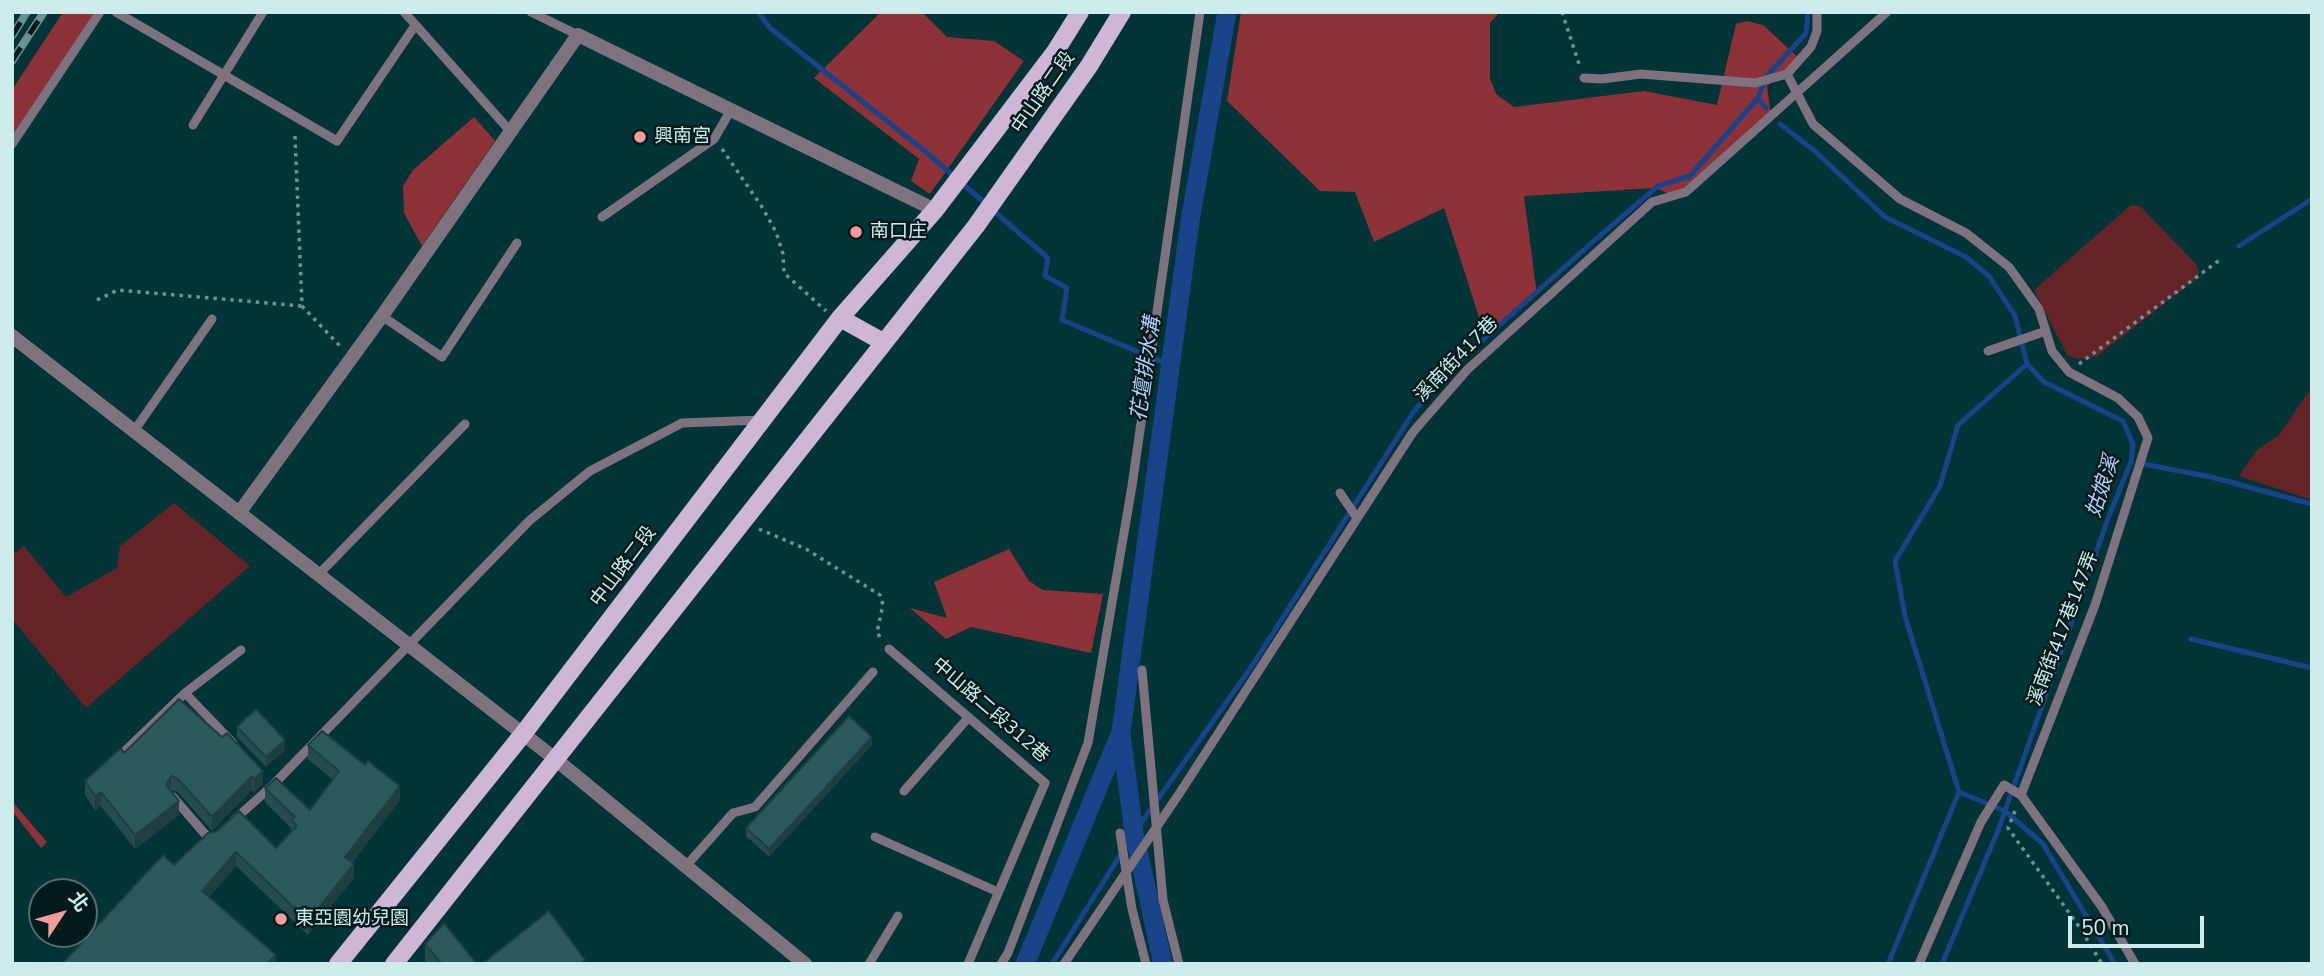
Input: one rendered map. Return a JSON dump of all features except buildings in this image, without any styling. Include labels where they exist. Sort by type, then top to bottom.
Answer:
[{"type":"main road","name":"中山路二段","points":[[338,964],[523,734],[840,318],[940,204],[1055,52],[1080,12]]},
{"type":"main road","name":"中山路二段","points":[[883,342],[976,226],[1089,66],[1122,12]]},
{"type":"main road","points":[[394,964],[883,342],[840,318]]},
{"type":"street","points":[[239,513],[382,316],[578,35],[731,110],[940,204]]},
{"type":"street","points":[[12,337],[554,758],[806,964]]},
{"type":"lane","points":[[12,144],[100,12]]},
{"type":"lane","points":[[116,12],[337,141],[414,27]]},
{"type":"lane","points":[[193,125],[263,12]]},
{"type":"lane","points":[[404,12],[414,27],[510,132]]},
{"type":"lane","points":[[531,12],[578,35]]},
{"type":"lane","points":[[1001,964],[1088,743],[1132,486],[1200,12]]},
{"type":"lane","points":[[1584,78],[1602,79],[1641,74],[1755,83],[1787,74],[1811,47],[1817,31],[1816,12]]},
{"type":"lane","name":"溪南街417巷","points":[[1064,964],[1413,432],[1467,370],[1652,202],[1686,192],[1887,12]]},
{"type":"lane","name":"溪南街417巷147弄","points":[[1787,74],[1813,124],[1900,199],[1966,233],[2010,267],[2039,309],[2052,351],[2069,372],[2118,398],[2138,417],[2148,438],[2095,605],[2021,795]]},
{"type":"lane","points":[[602,217],[714,139],[731,110]]},
{"type":"lane","points":[[382,316],[442,357],[517,243]]},
{"type":"lane","points":[[134,431],[212,319]]},
{"type":"lane","points":[[1988,351],[2046,331]]},
{"type":"lane","points":[[173,797],[211,841],[272,785],[529,521],[590,471],[682,423],[762,419]]},
{"type":"lane","points":[[318,575],[465,424]]},
{"type":"lane","points":[[1340,493],[1357,518]]},
{"type":"lane","name":"中山路二段312巷","points":[[889,649],[1045,783],[968,964]]},
{"type":"lane","points":[[124,752],[185,693],[241,650]]},
{"type":"lane","points":[[1142,670],[1163,900],[1179,964]]},
{"type":"lane","points":[[686,866],[733,813],[755,807],[873,672]]},
{"type":"lane","points":[[185,693],[237,748]]},
{"type":"lane","points":[[904,792],[968,718]]},
{"type":"lane","points":[[264,776],[272,785]]},
{"type":"lane","points":[[1919,964],[1981,822],[2004,785],[2021,795],[2102,907],[2135,964]]},
{"type":"lane","points":[[1120,833],[1132,909],[1146,964]]},
{"type":"lane","points":[[875,837],[998,892]]},
{"type":"lane","points":[[869,964],[898,916]]},
{"type":"path","points":[[1562,12],[1584,78]]},
{"type":"path","points":[[295,136],[302,306]]},
{"type":"path","points":[[714,139],[762,206],[783,254],[784,273],[822,309],[840,318]]},
{"type":"path","points":[[2069,372],[2221,259]]},
{"type":"path","points":[[97,300],[118,290],[302,306],[352,357]]},
{"type":"path","points":[[741,521],[806,550],[880,595],[883,605],[877,632],[889,649]]},
{"type":"path","points":[[2021,795],[2008,828],[2102,964]]},
{"type":"shaded area","points":[[63,12],[98,12],[12,145],[12,90]]},
{"type":"shaded area","points":[[881,12],[922,12],[947,37],[994,41],[1024,61],[930,194],[911,181],[919,159],[814,78]]},
{"type":"shaded area","points":[[1241,12],[1500,12],[1490,23],[1490,78],[1496,94],[1514,107],[1644,91],[1717,105],[1736,24],[1747,21],[1763,25],[1800,59],[1767,86],[1771,116],[1675,197],[1656,188],[1524,196],[1537,295],[1486,339],[1444,208],[1374,242],[1355,192],[1320,191],[1227,101]]},
{"type":"shaded area","points":[[474,117],[495,141],[422,246],[404,213],[403,186],[413,170]]},
{"type":"shaded area","points":[[2131,205],[2140,206],[2196,264],[2199,273],[2196,279],[2096,357],[2076,359],[2067,355],[2034,290]]},
{"type":"shaded area","points":[[2312,387],[2312,500],[2239,476],[2257,450],[2279,435]]},
{"type":"shaded area","points":[[174,503],[250,566],[86,708],[12,619],[12,555],[24,546],[66,597],[117,568],[120,546]]},
{"type":"shaded area","points":[[1009,549],[1029,581],[1043,590],[1103,594],[1091,653],[971,627],[946,639],[910,608],[947,618],[934,582]]},
{"type":"shaded area","points":[[12,801],[47,842],[41,848],[12,811]]},
{"type":"waterway","points":[[758,12],[770,28],[926,152],[1048,258],[1045,276],[1067,288],[1062,320],[1170,365]]},
{"type":"waterway","name":"花壇排水溝","points":[[1025,964],[1121,732],[1190,221],[1227,12]]},
{"type":"waterway","name":"姑娘溪","points":[[1766,108],[1758,98],[1766,77],[1806,33],[1808,12]]},
{"type":"waterway","points":[[1052,964],[1134,833],[1252,666],[1414,411],[1456,364],[1658,186],[1690,176],[1758,98]]},
{"type":"waterway","name":"姑娘溪","points":[[1780,124],[1816,152],[1885,217],[1966,257],[1989,276],[2015,316],[2027,364],[2044,382],[2123,421],[2133,444],[2131,462],[2109,516],[1999,828],[1942,964]]},
{"type":"waterway","points":[[2239,246],[2312,199]]},
{"type":"waterway","points":[[1888,964],[1959,792],[1905,616],[1895,561],[1940,486],[1958,425],[2027,364]]},
{"type":"waterway","points":[[2138,463],[2211,477],[2312,504]]},
{"type":"waterway","points":[[2191,639],[2312,668]]},
{"type":"waterway","name":"花壇排水溝","points":[[1121,734],[1134,833],[1163,964]]},
{"type":"waterway","points":[[1959,792],[2005,811],[2043,844],[2115,964]]},
{"type":"railway","points":[[12,36],[27,12]]},
{"type":"railway","points":[[12,61],[44,12]]},
{"type":"place","name":"興南宮","points":[[640,137]]},
{"type":"place","name":"南口庄","points":[[856,232]]},
{"type":"place","name":"東亞園幼兒園","points":[[281,919]]}]
